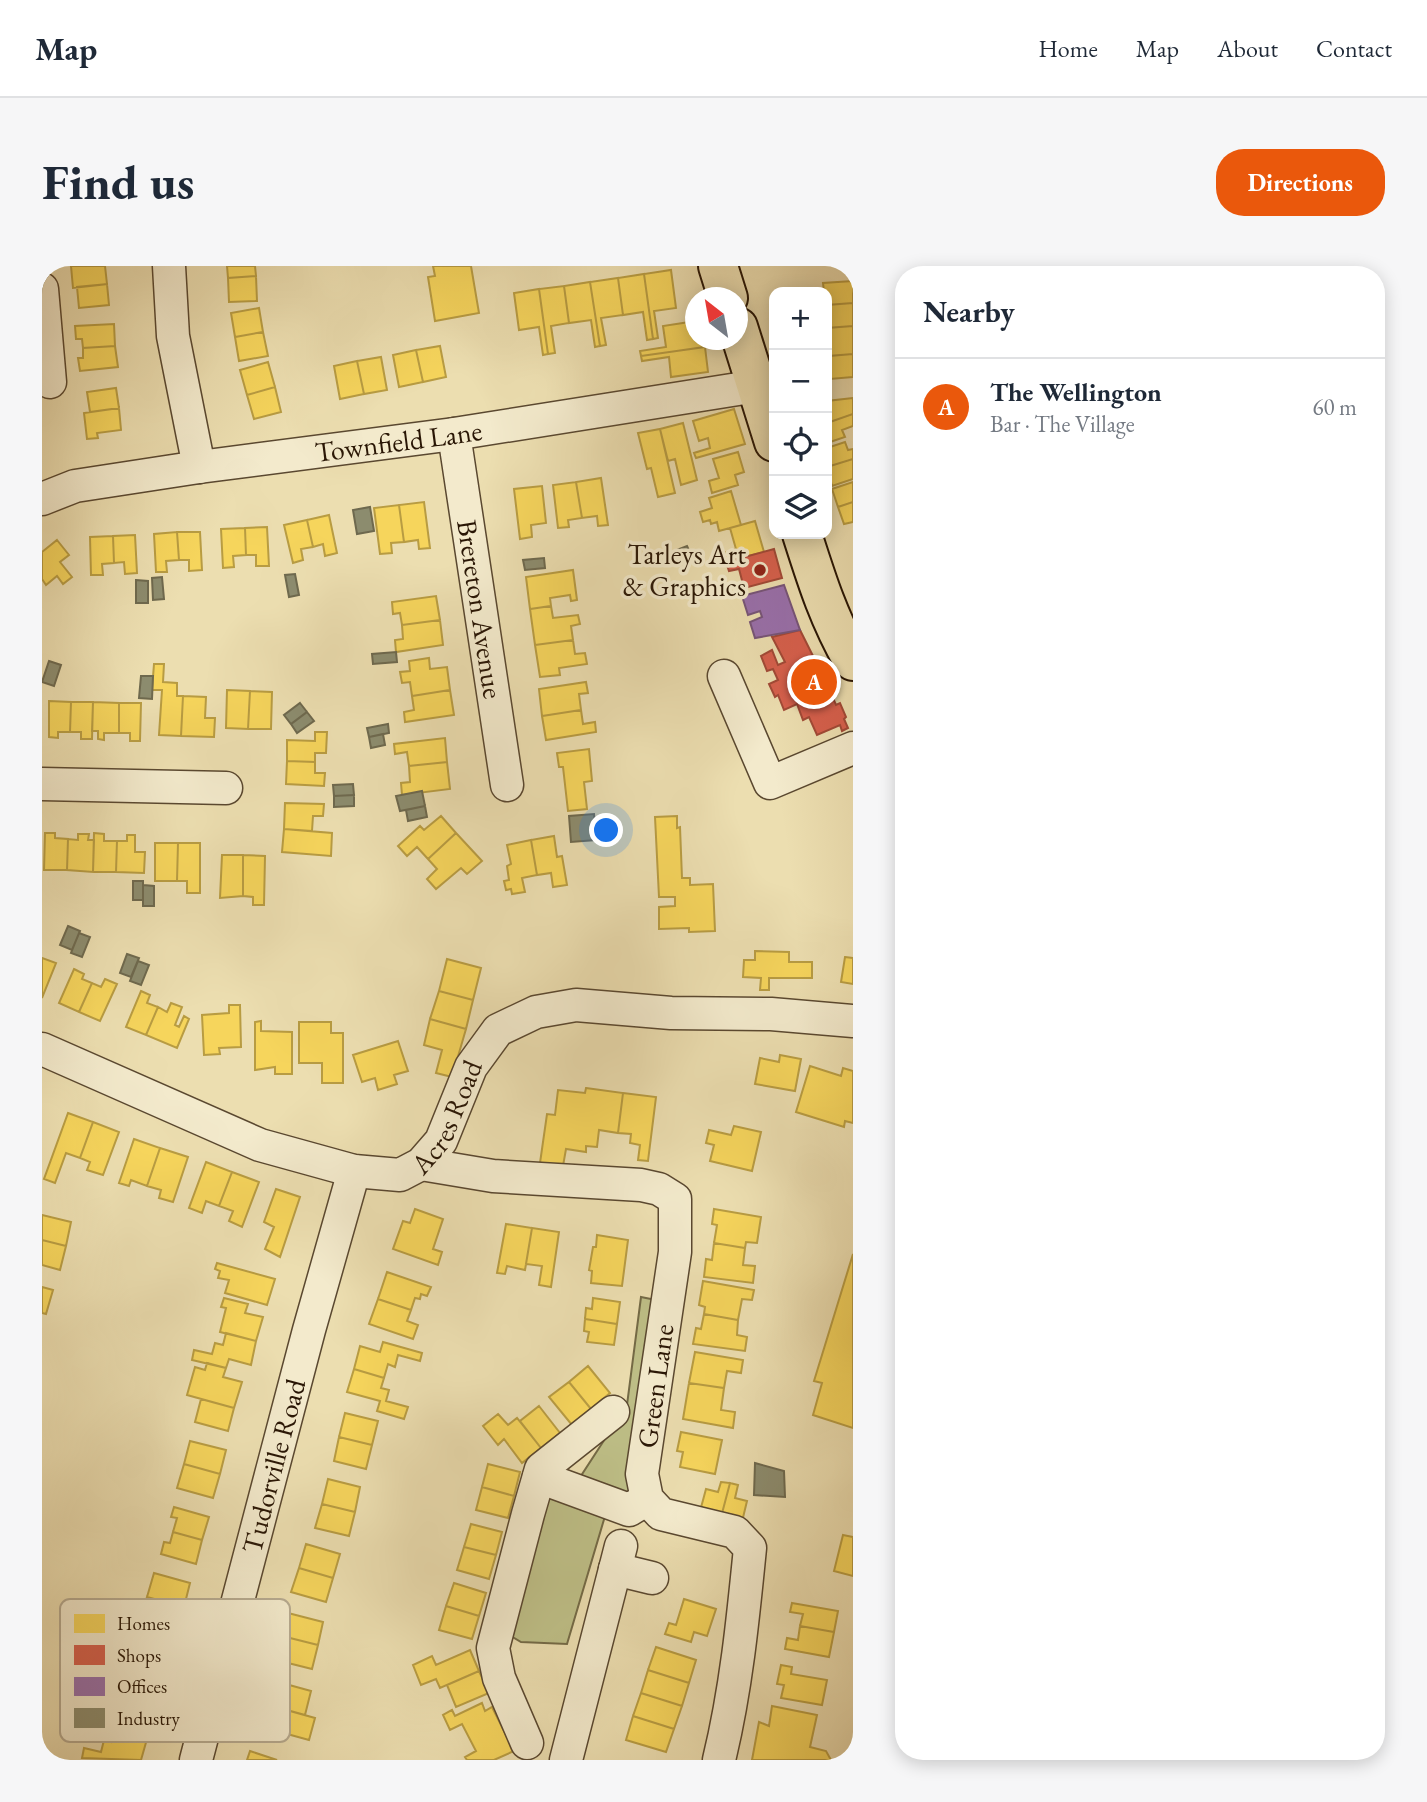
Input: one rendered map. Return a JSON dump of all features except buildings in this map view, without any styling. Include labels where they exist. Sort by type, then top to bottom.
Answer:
[{"type":"main road","points":[[718,266],[725,287]]},
{"type":"main road","points":[[745,350],[769,426]]},
{"type":"main road","points":[[804,539],[825,607],[853,661]]},
{"type":"street","points":[[169,266],[173,336],[199,467]]},
{"type":"street","points":[[42,289],[46,363]]},
{"type":"street","name":"Townfield Lane","points":[[42,499],[75,486],[453,434],[757,386]]},
{"type":"street","name":"Brereton Avenue","points":[[453,434],[507,785]]},
{"type":"street","points":[[724,676],[770,783],[853,748]]},
{"type":"street","points":[[42,784],[229,788]]},
{"type":"street","name":"Acres Road","points":[[42,1049],[260,1145],[354,1171],[400,1175],[421,1164],[441,1141],[471,1067],[498,1030],[536,1012],[576,1004],[671,1013],[771,1014],[853,1021]]},
{"type":"street","name":"Green Lane","points":[[421,1164],[493,1177],[641,1185],[659,1189],[675,1199],[675,1252],[642,1474],[647,1499]]},
{"type":"street","name":"Tudorville Road","points":[[238,1599],[354,1171]]},
{"type":"street","points":[[527,1743],[499,1678],[493,1648],[541,1469],[613,1412]]},
{"type":"street","points":[[539,1477],[629,1510],[647,1499],[661,1514],[735,1532],[750,1548],[743,1624],[728,1725],[719,1760]]},
{"type":"street","points":[[566,1760],[618,1558],[652,1578]]},
{"type":"street","name":"Tudorville Road","points":[[196,1760],[201,1742]]},
{"type":"green space","points":[[641,1297],[661,1301],[631,1499],[577,1482],[627,1405]]},
{"type":"green space","points":[[549,1485],[608,1506],[567,1644],[521,1642],[511,1636]]},
{"type":"place","name":"Tarleys Art & Graphics","points":[[760,570]]},
{"type":"place","name":"The Wellington","points":[[814,682]]}]
